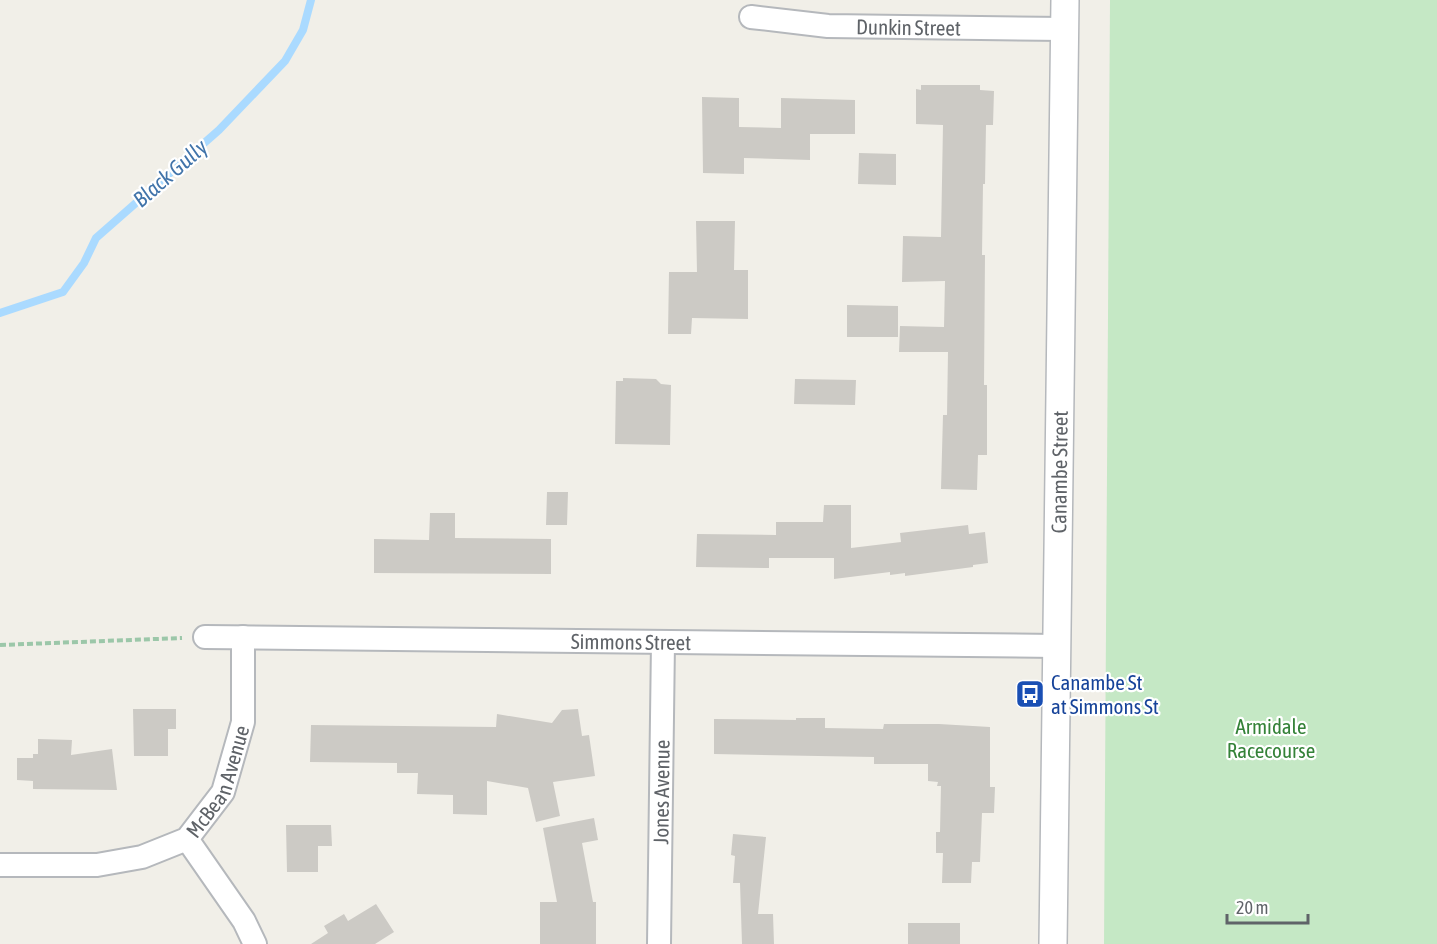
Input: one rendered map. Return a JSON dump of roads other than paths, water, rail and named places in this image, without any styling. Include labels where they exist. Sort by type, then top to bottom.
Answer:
[{"type":"street","name":"Canambe Street","points":[[1053,944],[1065,0]]},
{"type":"street","name":"Dunkin Street","points":[[751,17],[828,26],[1064,29]]},
{"type":"street","name":"Simmons Street","points":[[205,637],[1057,646]]},
{"type":"street","name":"McBean Avenue","points":[[0,865],[98,865],[142,857],[187,839],[223,792],[243,722],[243,638]]},
{"type":"street","name":"Jones Avenue","points":[[659,944],[663,642]]},
{"type":"street","points":[[187,839],[243,921],[255,944]]},
{"type":"waterway","name":"Black Gully","points":[[0,313],[63,292],[84,263],[96,238],[219,130],[285,61],[303,30],[311,0]]},
{"type":"place","name":"Canambe St at Simmons St","points":[[1030,694]]},
{"type":"park label","name":"Armidale Racecourse","points":[[1271,738]]}]
